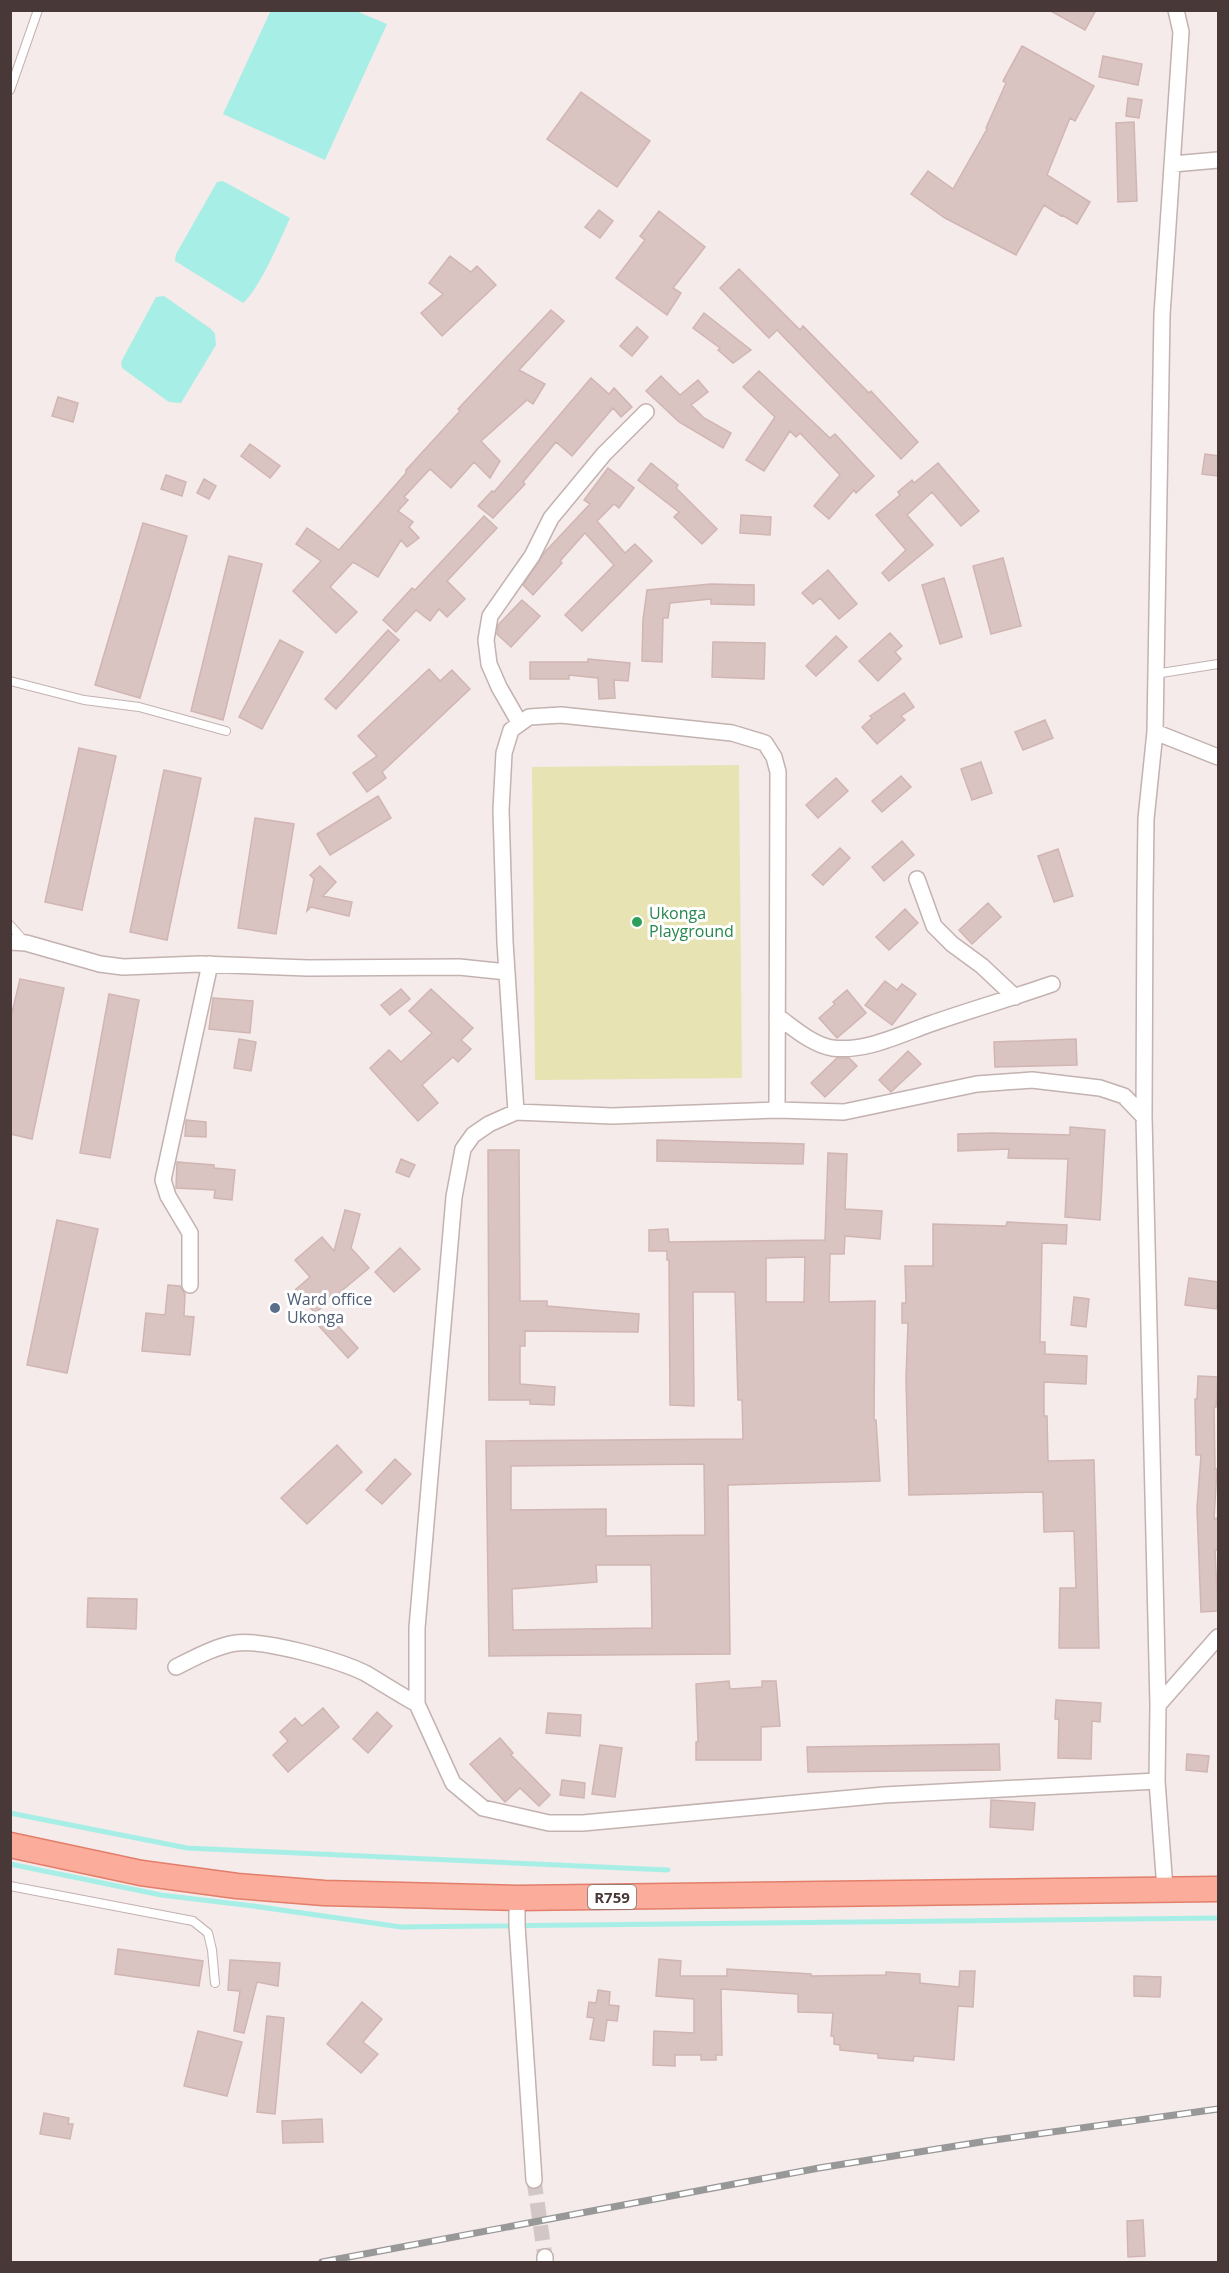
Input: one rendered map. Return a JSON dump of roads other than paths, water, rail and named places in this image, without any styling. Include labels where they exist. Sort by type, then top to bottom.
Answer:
[{"type":"main road","name":"R759","points":[[10,1845],[141,1873],[237,1886],[324,1893],[517,1898],[1218,1889]]},
{"type":"street","points":[[1165,1889],[1157,1781],[1158,1705],[1144,1117],[1146,819],[1155,732],[1162,315],[1181,32],[1176,10]]},
{"type":"street","points":[[1173,164],[1218,160]]},
{"type":"street","points":[[519,722],[489,664],[486,640],[490,616],[532,556],[551,518],[604,454],[646,412]]},
{"type":"street","points":[[516,1112],[507,972],[501,810],[504,753],[511,730],[519,722],[529,717],[561,715],[732,733],[765,743],[774,757],[777,772],[777,1110]]},
{"type":"street","points":[[1155,732],[1218,758]]},
{"type":"street","points":[[917,879],[934,926],[952,944],[982,966],[1016,997]]},
{"type":"street","points":[[18,942],[100,964],[145,967],[210,964],[308,968],[459,967],[507,972]]},
{"type":"street","points":[[190,1285],[190,1233],[168,1196],[163,1179],[210,964]]},
{"type":"street","points":[[777,1016],[809,1040],[832,1048],[855,1047],[880,1043],[1053,984]]},
{"type":"street","points":[[1144,1117],[1124,1096],[1101,1088],[1032,1080],[977,1084],[844,1112],[777,1110],[612,1116],[516,1112],[489,1124],[473,1136],[463,1149],[454,1197],[417,1629],[417,1704],[453,1783],[483,1808],[549,1822],[583,1823],[884,1795],[1157,1781]]},
{"type":"street","points":[[1158,1705],[1218,1637]]},
{"type":"street","points":[[176,1667],[233,1643],[265,1644],[308,1654],[363,1672],[417,1704]]},
{"type":"street","points":[[517,1898],[534,2180]]},
{"type":"lane","points":[[10,90],[38,10]]},
{"type":"lane","points":[[1155,674],[1218,664]]},
{"type":"lane","points":[[10,681],[84,700],[139,707],[226,731]]},
{"type":"lane","points":[[10,925],[18,942]]},
{"type":"lane","points":[[10,1886],[193,1921],[208,1933],[215,1983]]},
{"type":"water","points":[[271,10],[356,11],[387,24],[325,160],[223,114]]},
{"type":"water","points":[[223,181],[290,218],[263,275],[243,303],[175,261],[176,254],[217,182]]},
{"type":"water","points":[[164,296],[215,334],[216,345],[181,403],[169,402],[122,368],[121,362],[156,297]]},
{"type":"waterway","points":[[10,1813],[187,1848],[668,1870]]},
{"type":"waterway","points":[[10,1864],[161,1895],[401,1927],[1218,1918]]},
{"type":"tunnel","points":[[534,2180],[545,2257]]},
{"type":"railway","points":[[322,2262],[819,2168],[987,2141],[1218,2109]]},
{"type":"place","name":"Ukonga Playground","points":[[637,922]]},
{"type":"place","name":"Ward office Ukonga","points":[[275,1308]]}]
